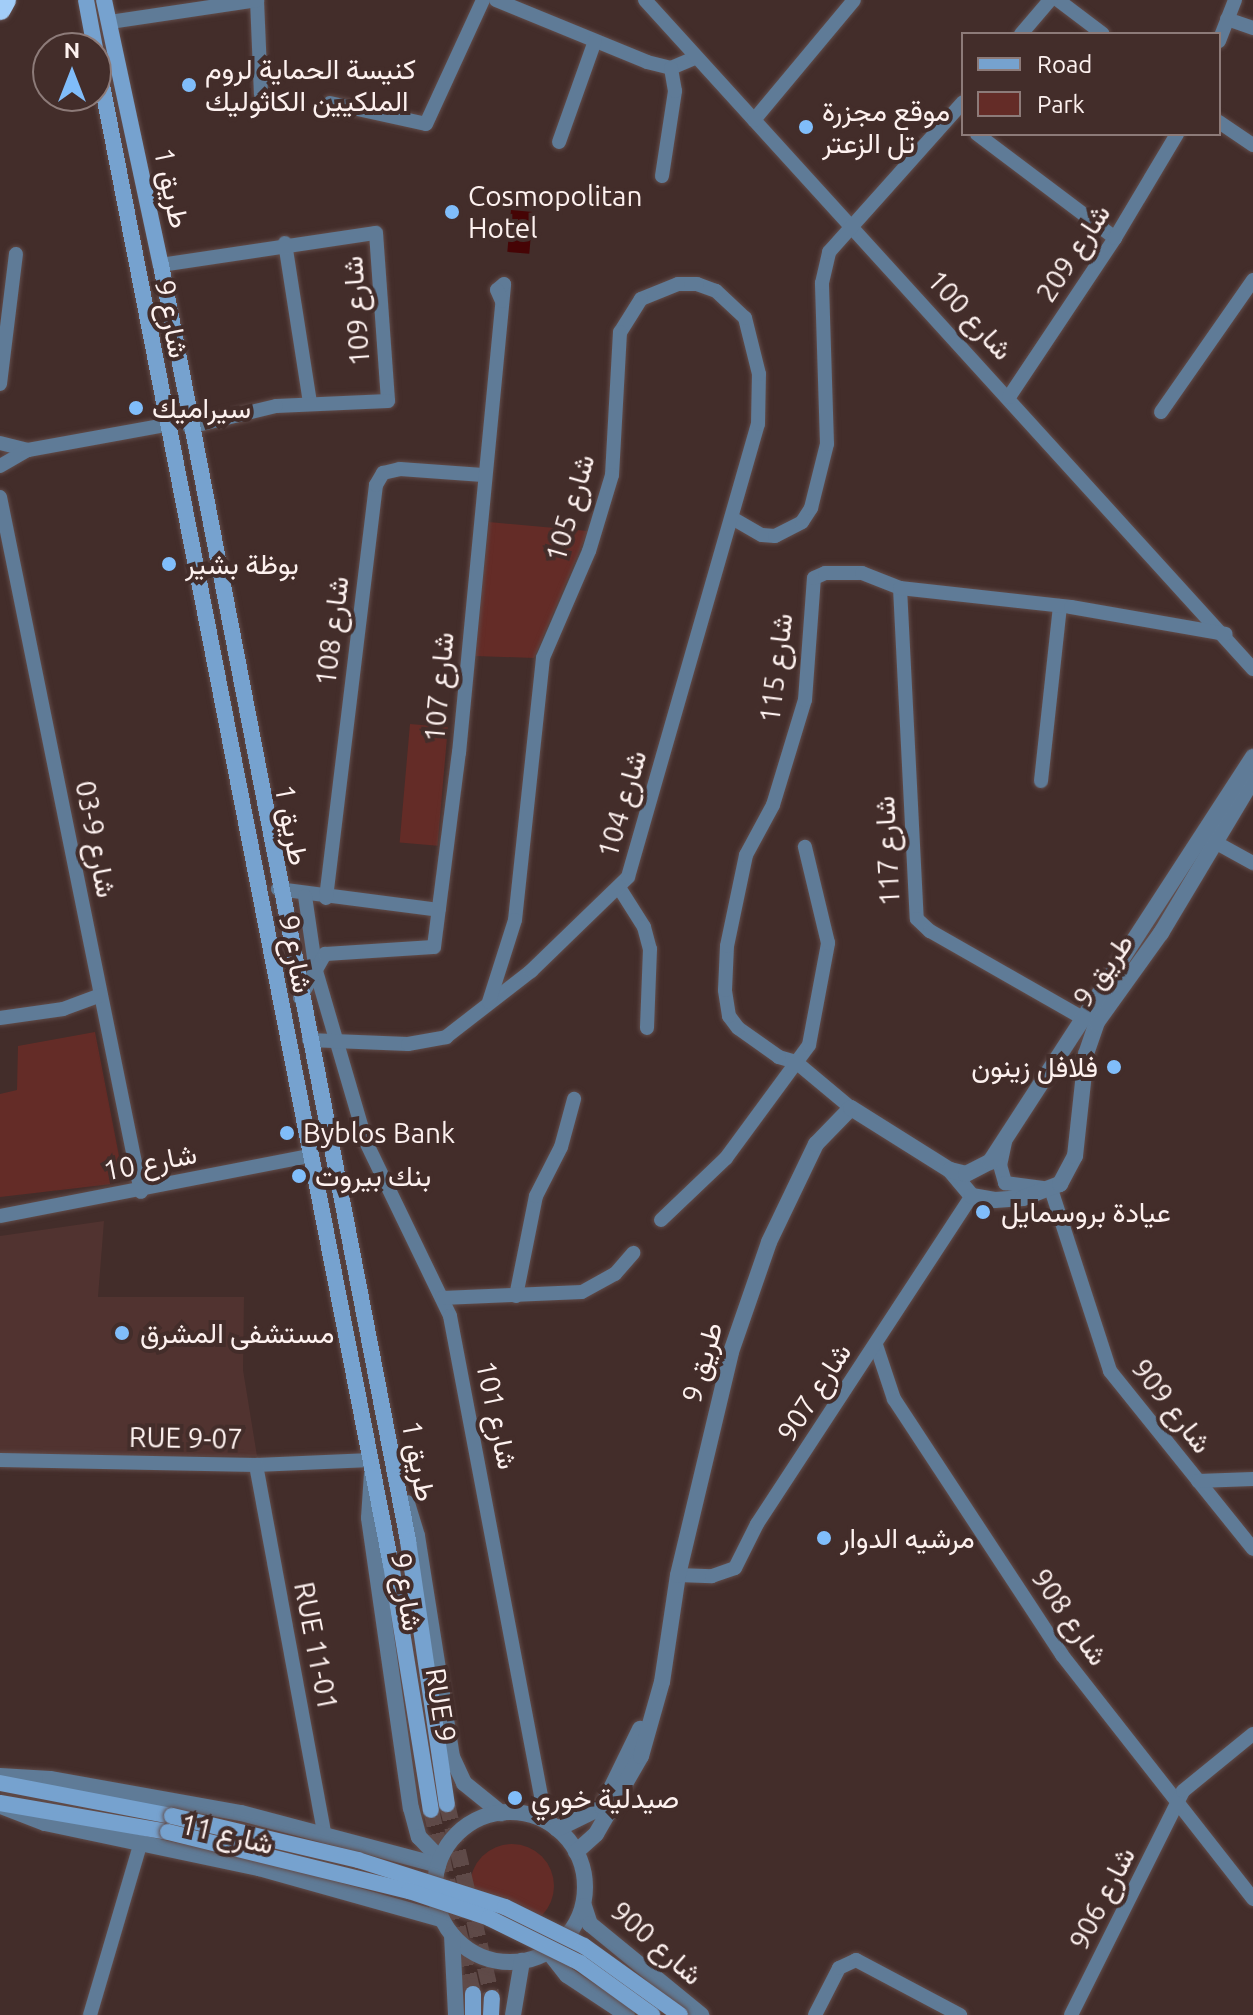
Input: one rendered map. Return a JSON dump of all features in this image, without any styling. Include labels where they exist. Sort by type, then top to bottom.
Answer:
[{"type":"highway","points":[[0,9],[5,0]]},
{"type":"main road","name":"شارع 9","points":[[86,0],[92,32]]},
{"type":"main road","name":"طريق 1","points":[[104,0],[161,265],[278,889],[393,1463],[447,1804]]},
{"type":"main road","name":"شارع 9","points":[[107,112],[165,425],[372,1464]]},
{"type":"main road","name":"RUE 9","points":[[372,1464],[431,1810]]},
{"type":"main road","name":"شارع 11","points":[[0,1783],[170,1824]]},
{"type":"main road","points":[[0,1804],[170,1824],[358,1860],[505,1907],[584,1946],[680,2015]]},
{"type":"main road","points":[[170,1824],[476,1913],[580,1963],[652,2015]]},
{"type":"main road","points":[[473,1994],[473,2015]]},
{"type":"street","points":[[110,22],[257,0],[261,94]]},
{"type":"street","points":[[330,103],[390,120],[426,124],[483,0]]},
{"type":"street","points":[[496,0],[671,68],[694,58]]},
{"type":"street","points":[[754,120],[854,0]]},
{"type":"street","points":[[1023,32],[1050,0]]},
{"type":"street","points":[[1058,0],[1100,32]]},
{"type":"street","points":[[1221,36],[1235,0]]},
{"type":"street","name":"شارع 100","points":[[655,4],[694,58],[1226,634],[1253,669]]},
{"type":"street","points":[[1227,19],[1253,28]]},
{"type":"street","points":[[559,142],[595,41]]},
{"type":"street","points":[[662,176],[675,91],[671,68]]},
{"type":"street","points":[[732,518],[762,535],[775,536],[802,522],[811,508],[827,444],[824,268],[829,252],[957,119]]},
{"type":"street","points":[[1221,123],[1253,145]]},
{"type":"street","points":[[980,136],[1115,238]]},
{"type":"street","name":"شارع 209","points":[[1009,397],[1115,238],[1176,136]]},
{"type":"street","name":"شارع 109","points":[[161,265],[285,243],[376,233],[388,401],[310,403],[189,427]]},
{"type":"street","points":[[285,243],[310,403]]},
{"type":"street","points":[[0,384],[16,254]]},
{"type":"street","points":[[1161,412],[1253,280]]},
{"type":"street","name":"شارع 105","points":[[489,1002],[515,920],[538,677],[589,551],[612,475],[620,332],[641,299],[658,289],[687,284],[716,291],[745,318],[752,336],[759,374],[758,424],[732,518]]},
{"type":"street","name":"شارع 107","points":[[300,998],[316,971],[319,958],[329,953],[434,947],[502,301]]},
{"type":"street","points":[[0,466],[28,450],[165,425]]},
{"type":"street","points":[[0,443],[28,450]]},
{"type":"street","name":"شارع 108","points":[[326,898],[376,485],[383,473],[400,469],[483,475]]},
{"type":"street","name":"شارع 9-03","points":[[0,497],[141,1192]]},
{"type":"street","name":"شارع 104","points":[[309,1040],[433,1041],[458,1031],[489,1002],[531,971],[620,889],[645,829],[732,518]]},
{"type":"street","name":"شارع 115","points":[[851,1108],[796,1062],[750,1037],[729,1016],[726,957],[739,879],[752,839],[773,805],[800,720],[814,578],[825,573],[862,573],[900,588],[1060,606],[1226,634]]},
{"type":"street","name":"شارع 117","points":[[900,588],[917,919],[930,931],[1081,1017]]},
{"type":"street","points":[[1041,781],[1060,606]]},
{"type":"street","name":"9 طريق","points":[[950,1170],[966,1174],[981,1170],[1253,757]]},
{"type":"street","name":"9 طريق","points":[[1051,1189],[1065,1176],[1075,1156],[1086,1054],[1097,1022],[1161,933],[1213,841],[1253,779]]},
{"type":"street","points":[[1213,841],[1253,863]]},
{"type":"street","points":[[661,1220],[726,1158],[809,1045],[828,943],[805,847]]},
{"type":"street","points":[[278,889],[305,896],[439,910]]},
{"type":"street","points":[[620,889],[644,927],[650,949],[647,1028]]},
{"type":"street","name":"شارع 101","points":[[305,896],[316,971],[366,1142],[442,1298],[475,1428],[552,1825]]},
{"type":"street","points":[[290,946],[316,971]]},
{"type":"street","points":[[0,1018],[36,1015],[101,995]]},
{"type":"street","points":[[516,1296],[536,1196],[561,1147],[574,1099]]},
{"type":"street","points":[[851,1108],[950,1170],[972,1196],[1009,1200],[1051,1189]]},
{"type":"street","name":"طريق 9","points":[[576,1852],[596,1834],[641,1756],[721,1385],[751,1289],[809,1155],[827,1128],[851,1108]]},
{"type":"street","points":[[1007,1134],[1000,1165],[1005,1183],[1051,1189]]},
{"type":"street","name":"شارع 10","points":[[0,1216],[141,1192],[309,1156]]},
{"type":"street","name":"شارع 909","points":[[1051,1189],[1110,1371],[1253,1549]]},
{"type":"street","name":"شارع 907","points":[[678,1575],[712,1576],[735,1568],[757,1524],[972,1196]]},
{"type":"street","points":[[442,1298],[582,1292],[615,1274],[633,1253]]},
{"type":"street","name":"شارع 908","points":[[876,1345],[887,1386],[1062,1655],[1253,1899]]},
{"type":"street","name":"RUE 9-07","points":[[0,1460],[372,1464]]},
{"type":"street","name":"شارع 9","points":[[393,1463],[417,1536],[452,1757],[464,1783],[501,1813]]},
{"type":"street","name":"شارع 9","points":[[372,1464],[369,1518],[412,1812],[419,1837],[439,1862]]},
{"type":"street","name":"RUE 11-01","points":[[256,1465],[325,1837]]},
{"type":"street","points":[[1198,1481],[1253,1479]]},
{"type":"street","name":"طريق 9","points":[[552,1825],[602,1807],[635,1743],[665,1656]]},
{"type":"street","points":[[1176,1802],[1192,1782],[1253,1734]]},
{"type":"street","name":"شارع 11","points":[[0,1776],[159,1797],[439,1862]]},
{"type":"street","name":"شارع 906","points":[[1071,2015],[1176,1802]]},
{"type":"street","name":"شارع 11","points":[[0,1804],[45,1823],[141,1842],[441,1919]]},
{"type":"street","points":[[501,1813],[552,1825],[576,1852],[584,1875],[584,1906],[564,1939],[548,1951],[522,1961],[484,1957],[452,1935],[441,1919],[435,1892],[439,1862],[454,1836],[475,1820],[501,1813]]},
{"type":"street","points":[[90,2015],[141,1842]]},
{"type":"street","name":"شارع 900","points":[[584,1906],[590,1924],[701,2015]]},
{"type":"street","points":[[452,1935],[456,2015]]},
{"type":"street","points":[[548,1951],[567,1975],[627,2015]]},
{"type":"street","points":[[815,2015],[839,1968],[856,1960],[960,2015]]},
{"type":"street","points":[[513,2015],[522,1961]]},
{"type":"shaded area","points":[[511,210],[533,212],[529,254],[507,252]]},
{"type":"shaded area","name":"مستشفى المشرق","points":[[104,1221],[98,1297],[244,1297],[243,1370],[257,1456],[0,1457],[0,1236]]},
{"type":"green space","points":[[489,522],[588,531],[534,658],[475,656]]},
{"type":"green space","points":[[410,724],[448,727],[437,846],[400,843]]},
{"type":"green space","points":[[95,1032],[120,1161],[112,1184],[0,1197],[0,1094],[17,1090],[18,1046]]},
{"type":"green space","points":[[512,1844],[528,1847],[542,1856],[551,1870],[554,1886],[551,1902],[542,1916],[528,1925],[512,1928],[496,1925],[482,1916],[473,1902],[470,1886],[473,1870],[482,1856],[496,1847]]},
{"type":"tunnel","points":[[447,1804],[492,1998]]},
{"type":"tunnel","points":[[431,1810],[473,1994]]},
{"type":"place","name":"كنيسة الحماية لروم الملكيين الكاثوليك","points":[[189,85]]},
{"type":"place","name":"موقع مجزرة تل الزعتر","points":[[806,127]]},
{"type":"place","name":"Cosmopolitan Hotel","points":[[452,212]]},
{"type":"place","name":"سيراميك","points":[[136,408]]},
{"type":"place","name":"بوظة بشير","points":[[169,564]]},
{"type":"place","name":"فلافل زينون","points":[[1114,1067]]},
{"type":"place","name":"Byblos Bank","points":[[287,1133]]},
{"type":"place","name":"بنك بيروت","points":[[299,1176]]},
{"type":"place","name":"عيادة بروسمايل","points":[[983,1212]]},
{"type":"place","name":"مستشفى المشرق","points":[[122,1333]]},
{"type":"place","name":"مرشيه الدوار","points":[[824,1538]]},
{"type":"place","name":"صيدلية خوري","points":[[515,1798]]}]
